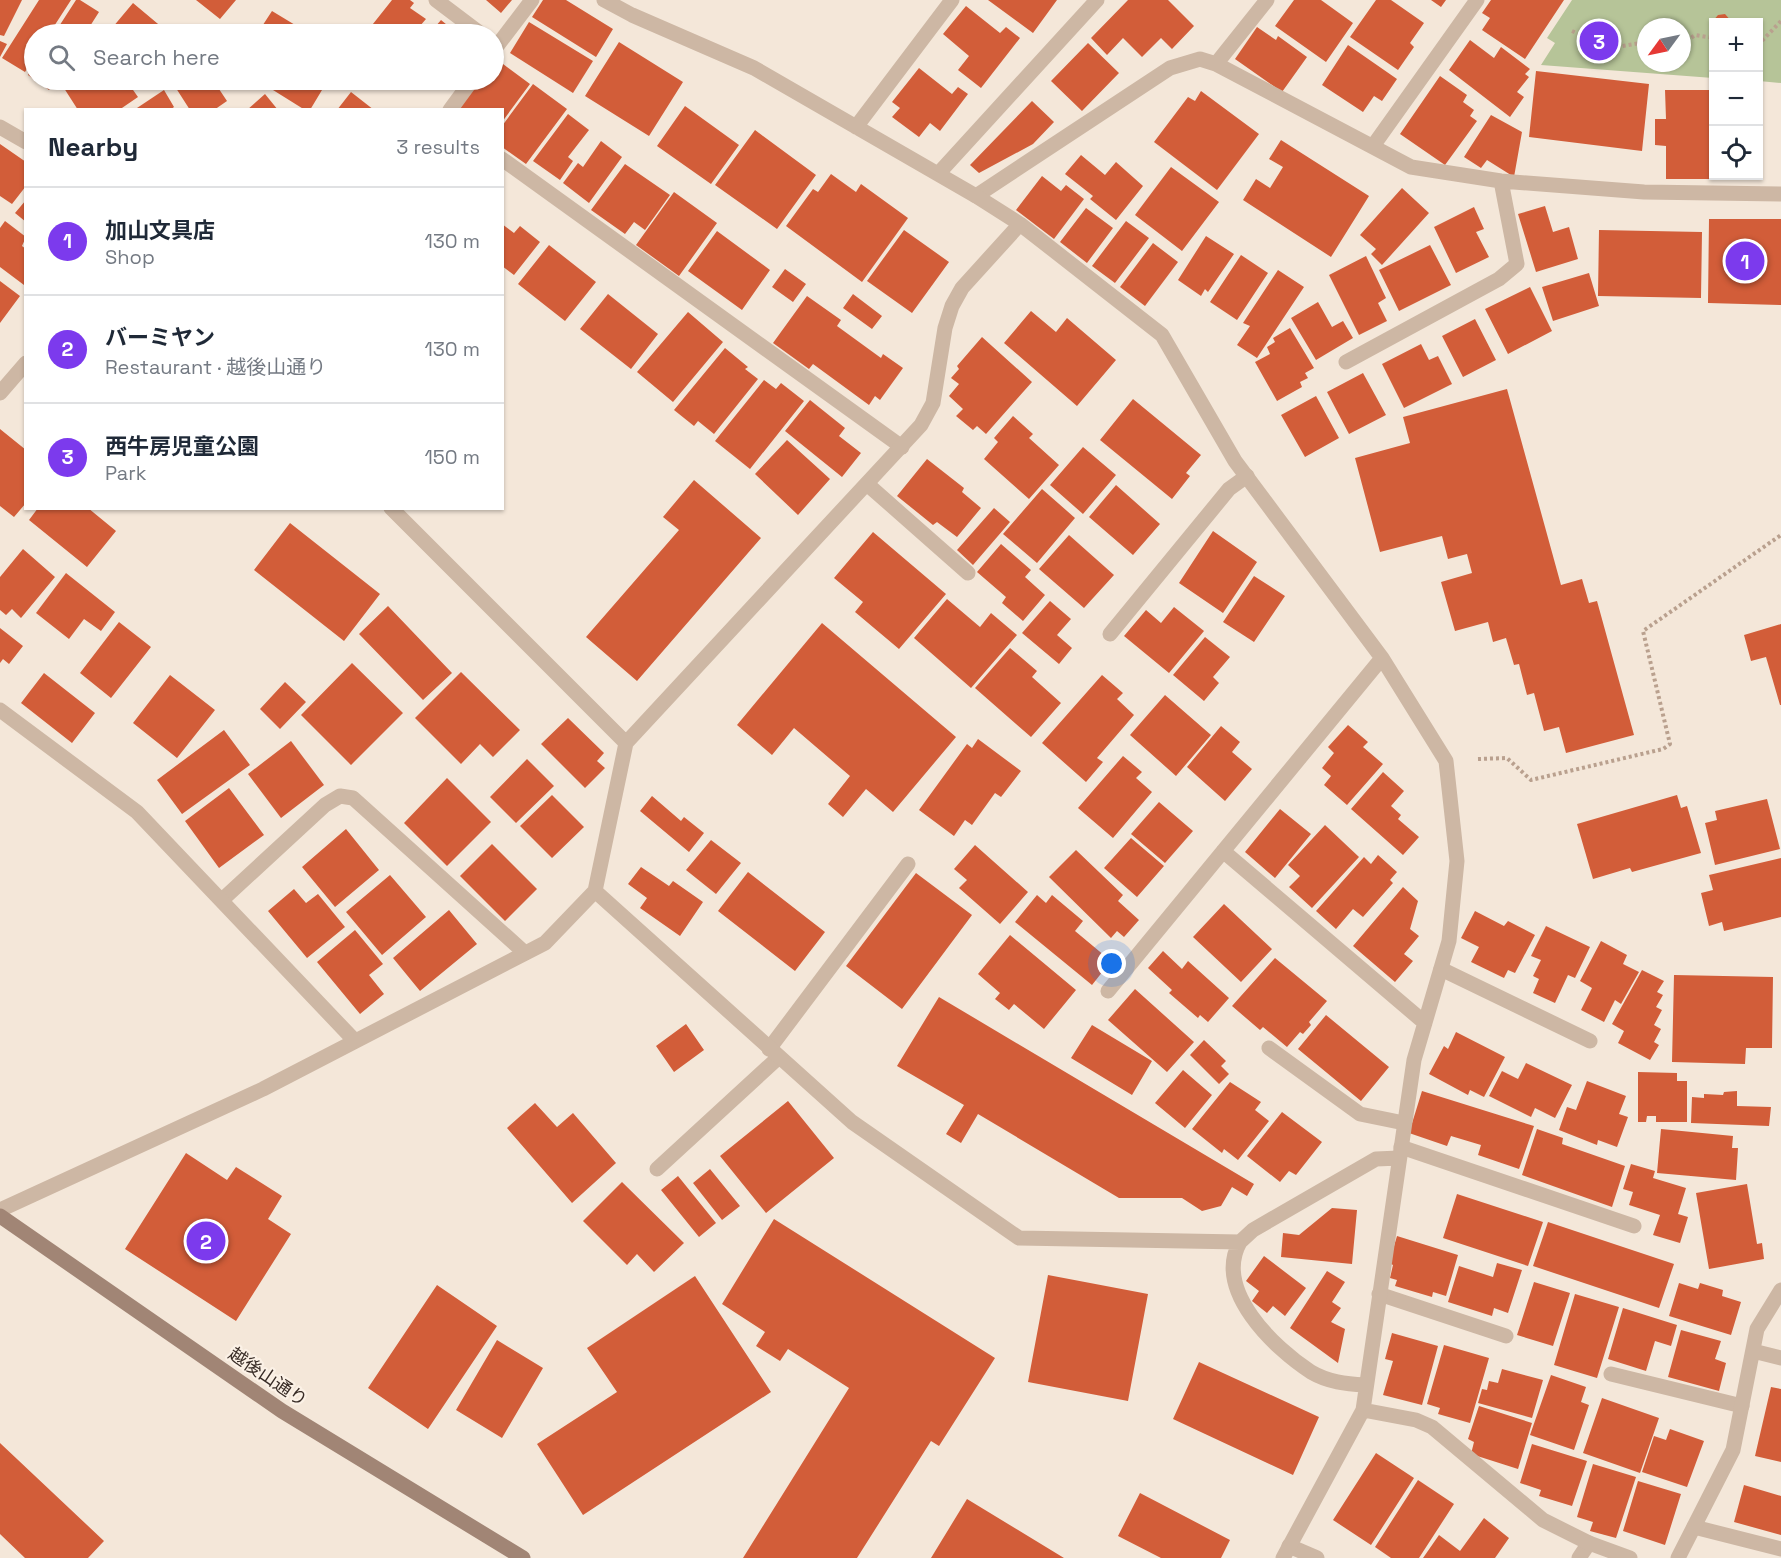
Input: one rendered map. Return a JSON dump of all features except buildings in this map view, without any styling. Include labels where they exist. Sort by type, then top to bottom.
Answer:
[{"type":"street","points":[[436,0],[468,24]]},
{"type":"street","points":[[504,35],[532,0]]},
{"type":"street","points":[[604,0],[632,15],[754,68],[976,196],[1020,224],[1162,335],[1235,461],[1382,658],[1446,761],[1457,861],[1449,941],[1414,1060],[1363,1410],[1286,1552],[1317,1558]]},
{"type":"street","points":[[856,127],[952,0]]},
{"type":"street","points":[[938,174],[1097,0]]},
{"type":"street","points":[[1216,64],[1267,0]]},
{"type":"street","points":[[1373,146],[1477,0]]},
{"type":"street","points":[[976,196],[1170,68],[1200,59],[1216,64],[1411,167],[1501,181],[1644,192],[1781,194]]},
{"type":"street","points":[[451,108],[465,90]]},
{"type":"street","points":[[0,127],[24,141]]},
{"type":"street","points":[[504,160],[902,447]]},
{"type":"street","points":[[1346,362],[1499,279],[1517,264],[1501,181]]},
{"type":"street","points":[[0,1210],[264,1089],[545,943],[595,891],[626,743],[921,425],[933,403],[945,328],[952,306],[962,288],[1020,224]]},
{"type":"street","points":[[0,393],[24,365]]},
{"type":"street","points":[[1110,634],[1229,489],[1247,476]]},
{"type":"street","points":[[867,484],[968,573]]},
{"type":"street","points":[[393,510],[626,743]]},
{"type":"street","points":[[1108,991],[1382,658]]},
{"type":"street","points":[[0,710],[137,812],[355,1041]]},
{"type":"street","points":[[222,900],[325,804],[339,796],[353,798],[525,953]]},
{"type":"street","points":[[1223,851],[1425,1023]]},
{"type":"street","points":[[657,1169],[774,1053],[908,864]]},
{"type":"street","points":[[595,891],[852,1122],[1019,1238],[1240,1242]]},
{"type":"street","points":[[1441,969],[1590,1041]]},
{"type":"street","points":[[1269,1048],[1360,1114],[1404,1123]]},
{"type":"street","points":[[1365,1385],[1340,1383],[1313,1372],[1277,1346],[1256,1323],[1243,1304],[1236,1284],[1233,1255],[1240,1242],[1253,1230],[1376,1159],[1400,1152],[1634,1226]]},
{"type":"street","name":"越後山通り","points":[[0,1216],[282,1411],[523,1558]]},
{"type":"street","points":[[1678,1558],[1733,1450],[1757,1329],[1781,1290]]},
{"type":"street","points":[[1379,1294],[1506,1336]]},
{"type":"street","points":[[1753,1351],[1781,1358]]},
{"type":"street","points":[[1611,1374],[1742,1406]]},
{"type":"street","points":[[1363,1410],[1416,1420],[1432,1427],[1543,1520],[1589,1543],[1630,1558]]},
{"type":"street","points":[[1694,1527],[1781,1549]]},
{"type":"street","points":[[1580,1558],[1589,1543]]},
{"type":"path","points":[[1763,40],[1781,21]]},
{"type":"path","points":[[1572,31],[1602,45],[1617,47],[1637,44]]},
{"type":"path","points":[[1691,38],[1695,35],[1709,37]]},
{"type":"path","points":[[1446,761],[1507,758],[1531,780],[1663,749],[1670,744],[1643,631],[1781,535]]},
{"type":"green space","points":[[1572,0],[1781,0],[1781,83],[1763,81],[1763,18],[1709,18],[1709,78],[1541,65],[1555,43],[1547,38]]},
{"type":"place","name":"西牛房児童公園","points":[[1599,41]]},
{"type":"place","name":"加山文具店","points":[[1745,261]]},
{"type":"place","name":"バーミヤン","points":[[206,1241]]}]
